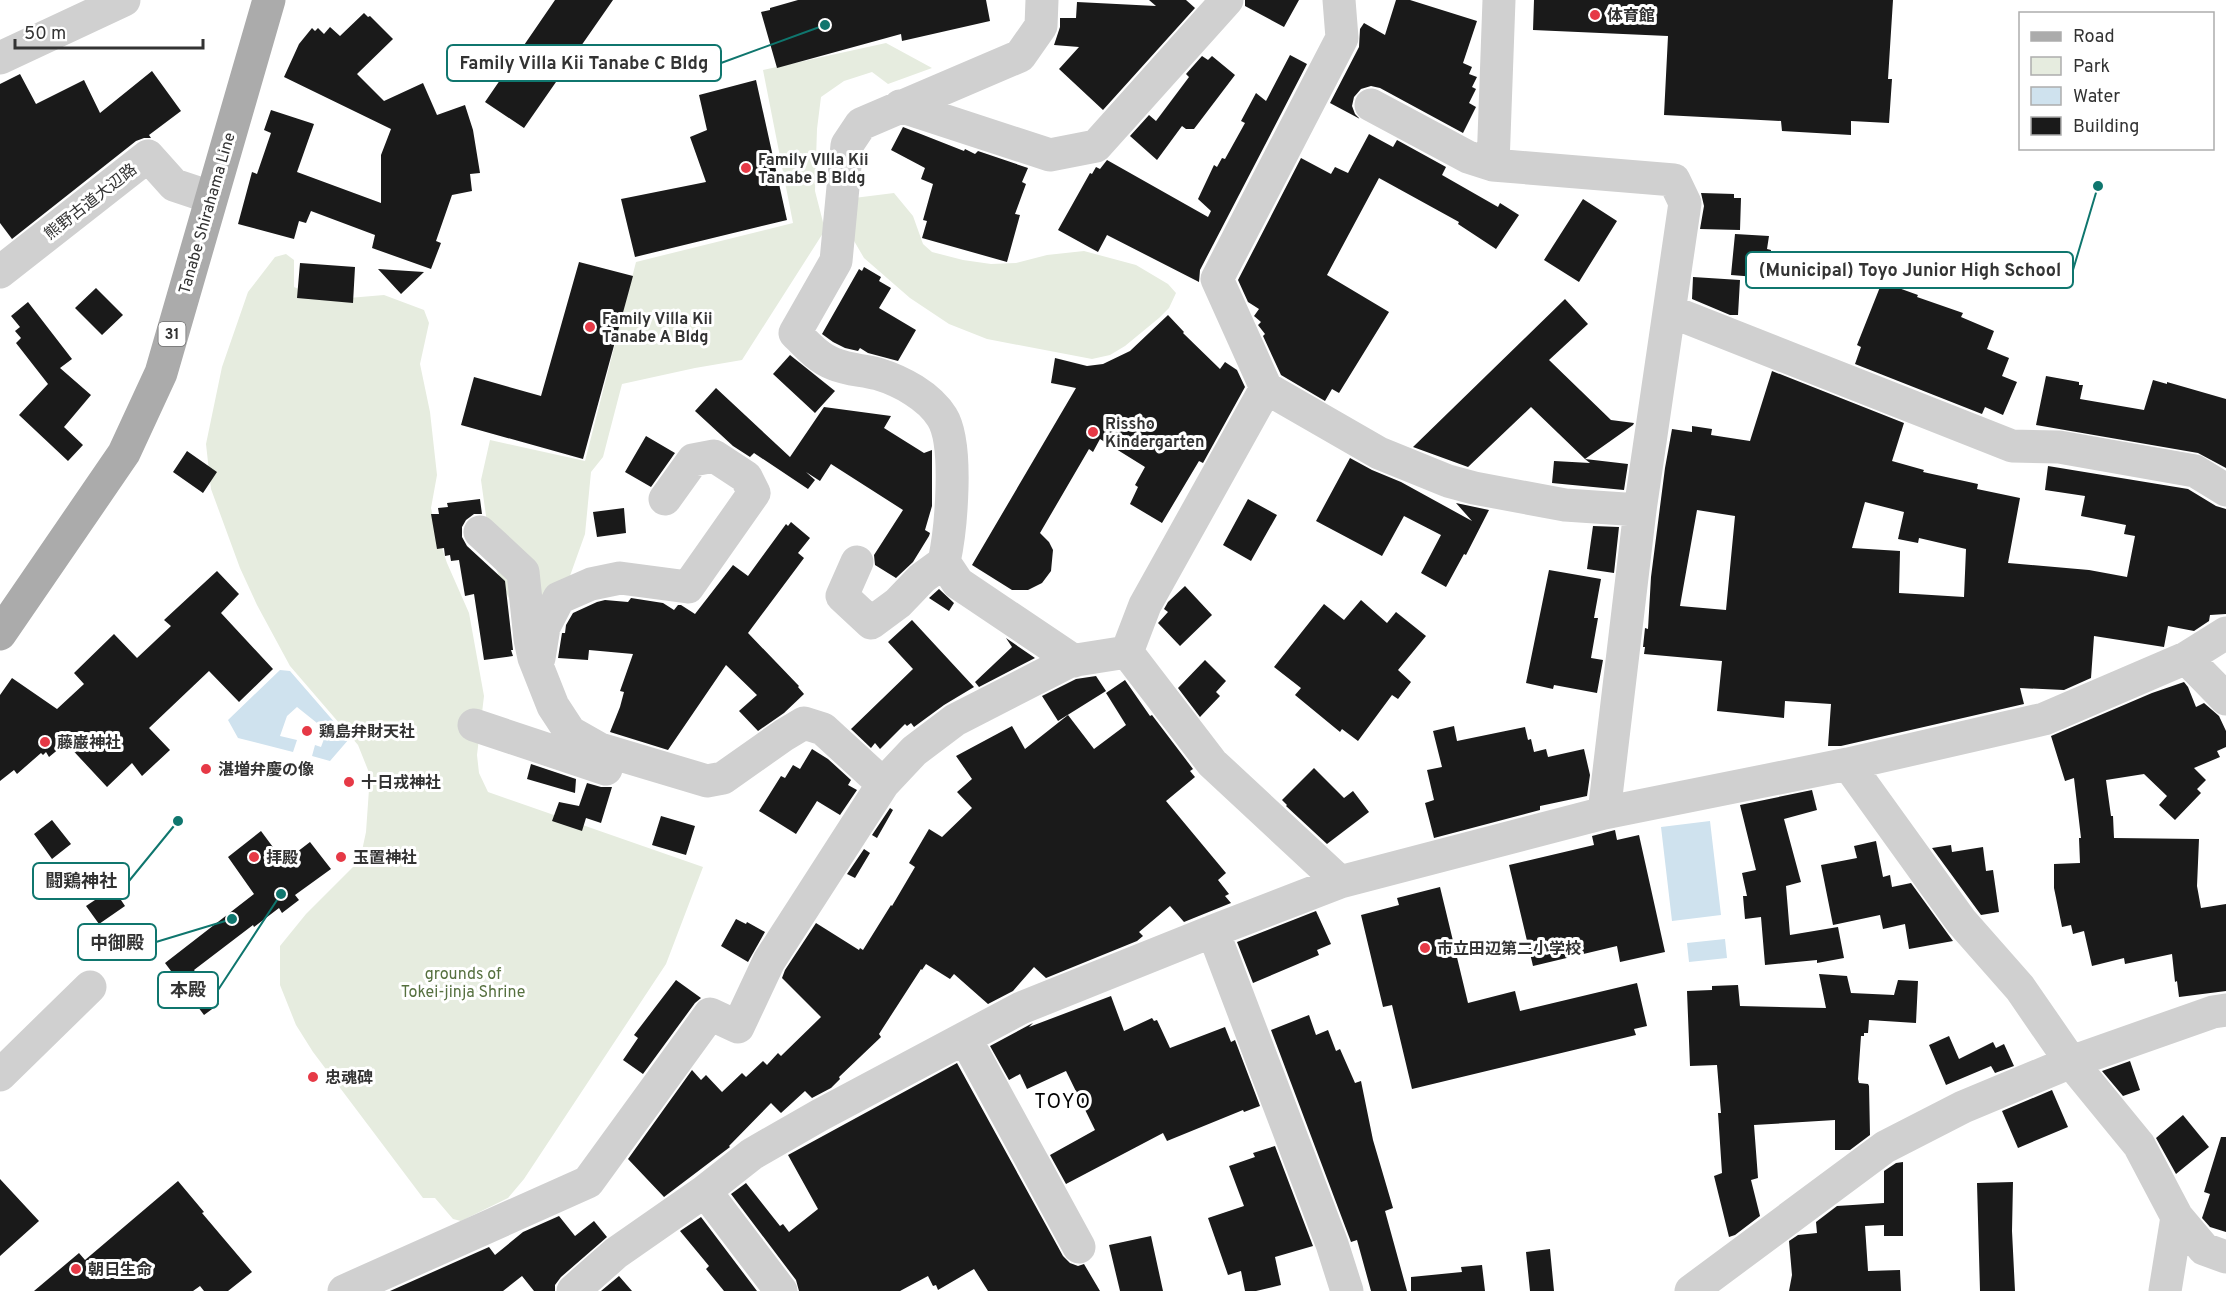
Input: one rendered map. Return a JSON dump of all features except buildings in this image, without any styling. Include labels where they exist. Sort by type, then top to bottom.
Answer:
[{"type":"main road","name":"Tanabe Shirahama Line","points":[[0,634],[123,453],[161,373],[210,197],[269,0]]},
{"type":"street","points":[[0,58],[124,0]]},
{"type":"street","points":[[1042,0],[1041,26],[1020,56],[861,124],[847,146],[836,261],[795,333],[816,354],[833,364],[877,374],[899,382],[926,400],[943,417],[949,441],[952,504],[944,561],[958,583],[1074,661]]},
{"type":"street","points":[[900,106],[1050,155],[1096,147],[1227,0]]},
{"type":"street","points":[[1339,0],[1342,38],[1217,279],[1266,388],[1379,453],[1448,481],[1564,505],[1640,510]]},
{"type":"street","points":[[1491,2],[1493,165]]},
{"type":"street","points":[[1371,105],[1467,158],[1493,165],[1674,180],[1684,203],[1640,510],[1604,813]]},
{"type":"street","name":"熊野古道大辺路","points":[[0,272],[148,156],[174,185],[210,197]]},
{"type":"street","points":[[1670,311],[2012,446],[2059,447],[2195,471],[2226,490]]},
{"type":"street","points":[[1127,652],[1145,605],[1266,388]]},
{"type":"street","points":[[538,665],[544,627],[559,598],[591,584],[620,578],[688,587],[754,493],[746,477],[714,456],[693,460],[665,499]]},
{"type":"street","points":[[480,532],[523,572],[530,639],[553,706],[570,732],[600,749],[707,781],[723,778]]},
{"type":"street","points":[[857,562],[842,596],[871,622],[898,603],[922,578],[944,561]]},
{"type":"street","points":[[573,1291],[616,1253],[705,1191],[752,1154],[1021,1008],[1213,931],[1340,882],[1604,813],[1848,764],[2044,719],[2186,657],[2226,633]]},
{"type":"street","points":[[345,1291],[588,1182],[710,1014],[738,1028],[769,961],[883,784],[914,751],[955,720],[1074,661],[1127,652]]},
{"type":"street","points":[[1127,652],[1212,763],[1340,882]]},
{"type":"street","points":[[2186,657],[2226,699]]},
{"type":"street","points":[[474,725],[675,793],[704,796],[723,778],[804,723],[823,729],[883,784]]},
{"type":"street","points":[[1848,764],[1961,921],[2020,988],[2071,1062],[2139,1145],[2177,1217],[2204,1249],[2226,1257]]},
{"type":"street","points":[[1213,931],[1332,1244],[1347,1291]]},
{"type":"street","points":[[0,1075],[90,987]]},
{"type":"street","points":[[1691,1291],[1885,1147],[1963,1107],[2071,1062],[2213,1012],[2226,1010]]},
{"type":"street","points":[[965,1038],[1079,1247]]},
{"type":"street","points":[[705,1191],[781,1291]]},
{"type":"street","points":[[2165,1291],[2177,1217]]},
{"type":"green space","points":[[886,43],[932,68],[888,84],[872,72],[844,81],[821,97],[817,129],[815,191],[825,230],[742,360],[622,384],[603,457],[591,472],[585,534],[538,665],[480,532],[487,523],[481,480],[490,440],[585,461],[636,262],[793,223],[763,70]]},
{"type":"green space","points":[[894,193],[913,216],[923,244],[932,252],[991,264],[1016,263],[1047,255],[1084,251],[1136,265],[1168,284],[1176,293],[1169,308],[1159,318],[1125,346],[1110,355],[1092,359],[987,339],[949,324],[910,298],[864,258],[850,234],[854,198]]},
{"type":"green space","name":"grounds of Tokei-jinja Shrine","points":[[286,254],[294,260],[294,287],[325,300],[384,295],[424,310],[429,323],[420,364],[430,412],[437,475],[431,508],[447,563],[469,613],[484,696],[477,755],[479,773],[488,792],[703,867],[666,964],[524,1179],[508,1198],[461,1221],[453,1219],[435,1198],[423,1198],[313,1052],[296,1025],[280,985],[280,946],[306,914],[360,860],[366,832],[370,775],[358,745],[290,666],[240,568],[211,489],[206,444],[222,367],[248,292],[275,257]]},
{"type":"water","points":[[280,670],[290,671],[349,739],[330,761],[312,756],[315,745],[321,747],[327,731],[297,707],[287,716],[280,736],[297,740],[293,752],[238,738],[228,720]]},
{"type":"water","points":[[1710,821],[1721,915],[1672,921],[1661,827]]},
{"type":"water","points":[[1725,939],[1727,958],[1689,962],[1687,943]]},
{"type":"place","name":"体育館","points":[[1595,15]]},
{"type":"place","name":"Family Villa Kii Tanabe C Bldg","points":[[825,25]]},
{"type":"place","name":"Family VIlla Kii Tanabe B Bldg","points":[[746,168]]},
{"type":"place","name":"(Municipal) Toyo Junior High School","points":[[2098,186]]},
{"type":"place","name":"Family Villa Kii Tanabe A Bldg","points":[[590,327]]},
{"type":"place","name":"Rissho Kindergarten","points":[[1093,432]]},
{"type":"place","name":"鶏島弁財天社","points":[[307,731]]},
{"type":"place","name":"藤巌神社","points":[[45,742]]},
{"type":"place","name":"湛増弁慶の像","points":[[206,769]]},
{"type":"place","name":"十日戎神社","points":[[349,782]]},
{"type":"place","name":"闘鶏神社","points":[[178,821]]},
{"type":"place","name":"拝殿","points":[[254,857]]},
{"type":"place","name":"玉置神社","points":[[341,857]]},
{"type":"place","name":"本殿","points":[[281,894]]},
{"type":"place","name":"中御殿","points":[[232,919]]},
{"type":"place","name":"市立田辺第二小学校","points":[[1425,948]]},
{"type":"place","name":"忠魂碑","points":[[313,1077]]},
{"type":"place","name":"朝日生命","points":[[76,1269]]},
{"type":"district","name":"TOYO","points":[[1063,1101]]}]
